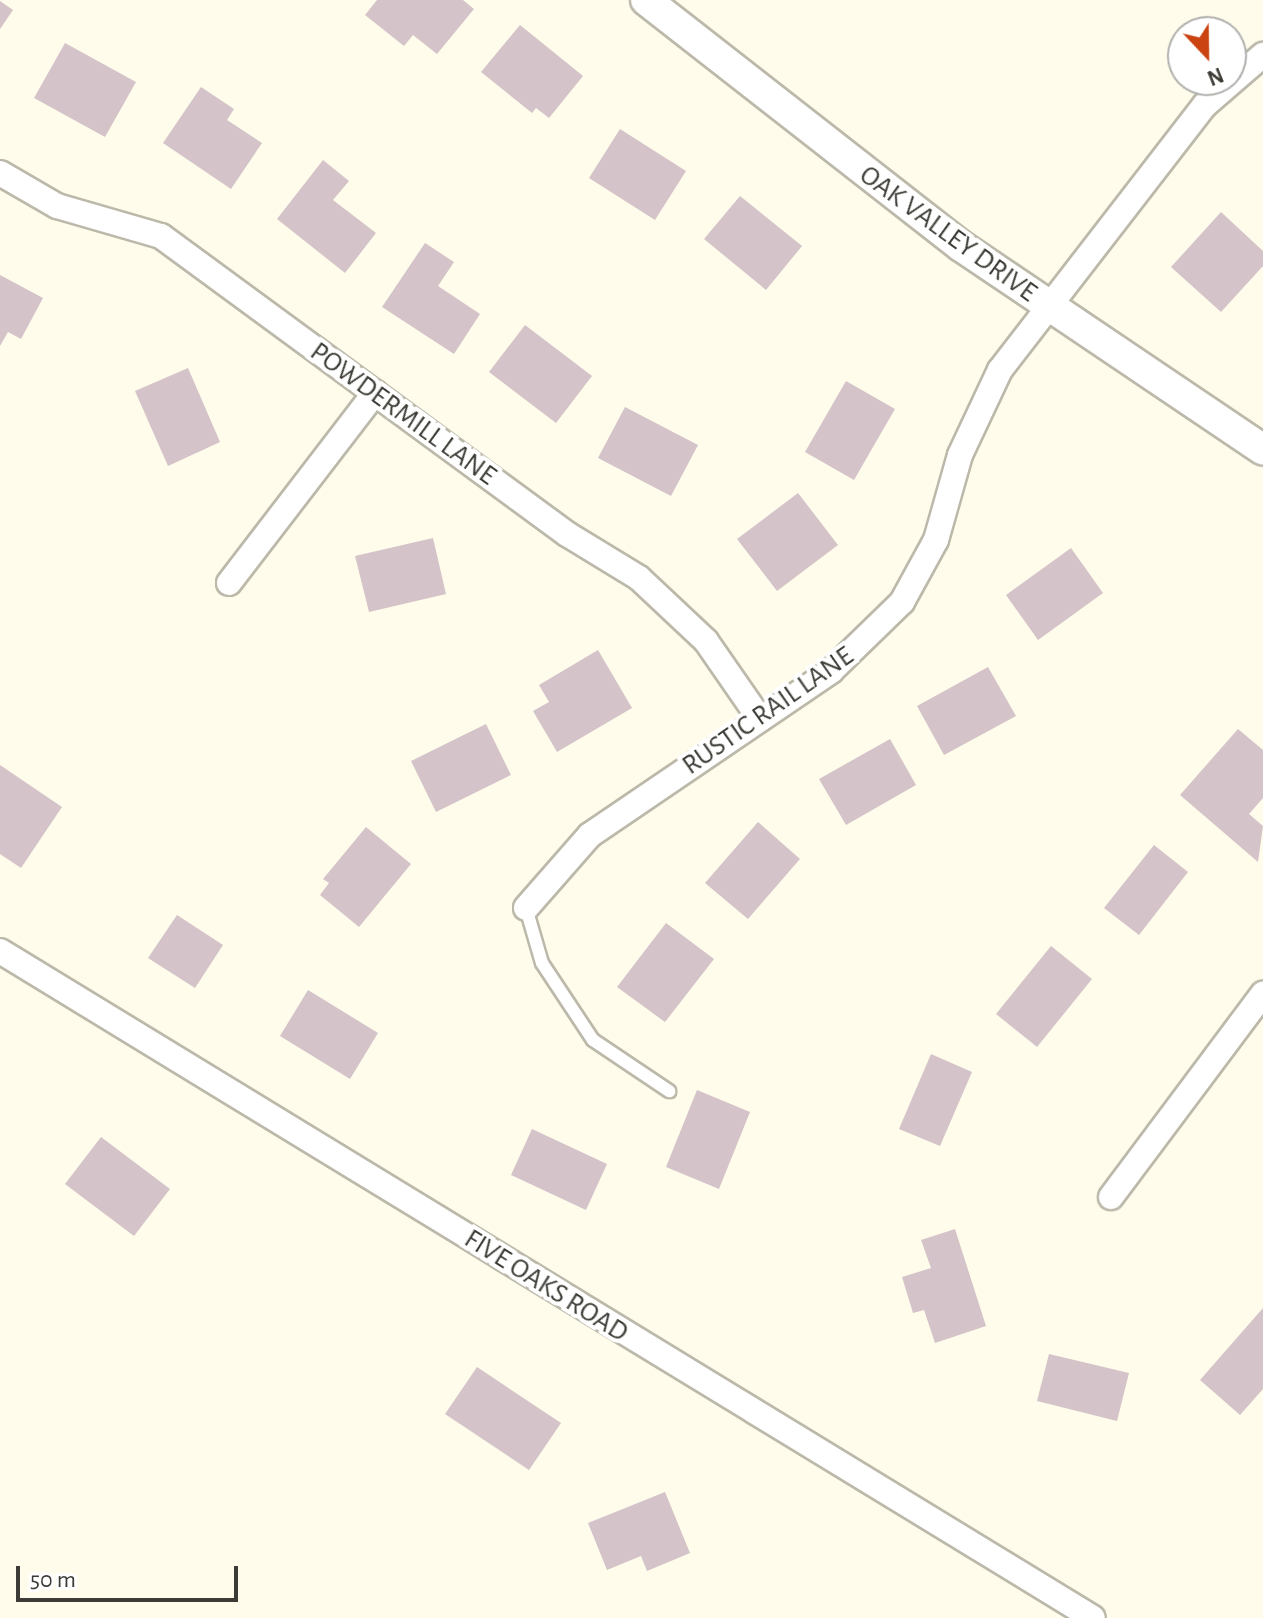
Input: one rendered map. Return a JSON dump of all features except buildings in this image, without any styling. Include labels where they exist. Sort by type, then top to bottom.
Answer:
[{"type":"street","name":"OAK VALLEY DRIVE","points":[[646,0],[1050,308],[1263,450]]},
{"type":"street","name":"RUSTIC RAIL LANE","points":[[526,908],[590,835],[831,671],[902,602],[936,540],[976,414],[1050,308],[1205,105],[1263,55]]},
{"type":"street","name":"POWDERMILL LANE","points":[[0,173],[57,206],[161,236],[676,607],[760,719]]},
{"type":"street","points":[[229,583],[375,393]]},
{"type":"street","name":"FIVE OAKS ROAD","points":[[0,951],[1093,1618]]},
{"type":"street","points":[[1111,1197],[1263,994]]},
{"type":"lane","points":[[526,908],[542,963],[593,1040],[669,1091]]}]
